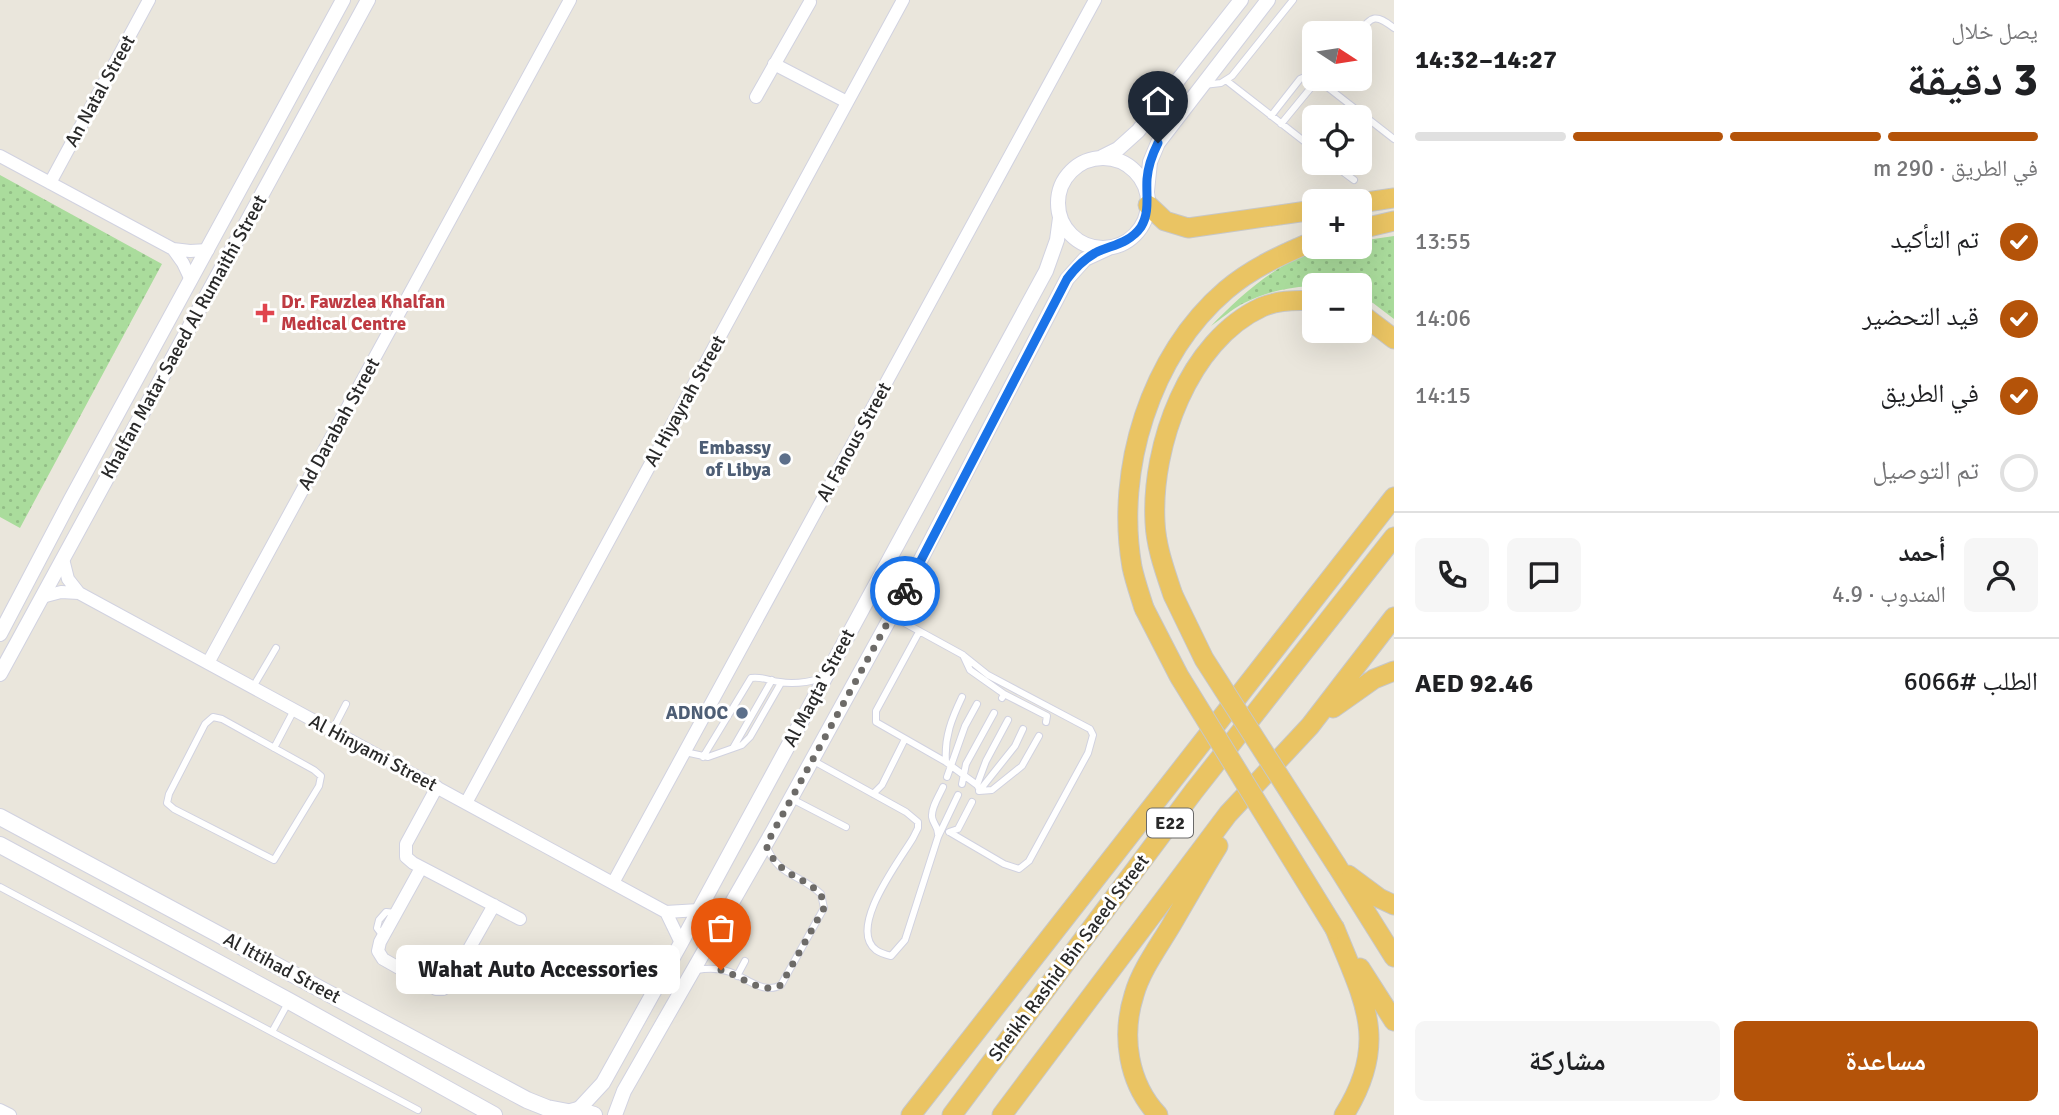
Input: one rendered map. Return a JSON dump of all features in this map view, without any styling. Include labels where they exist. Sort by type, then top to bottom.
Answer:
[{"type":"highway","points":[[1372,201],[1394,198]]},
{"type":"highway","points":[[1147,199],[1165,220],[1188,228],[1302,212]]},
{"type":"highway","points":[[1372,226],[1394,221]]},
{"type":"highway","points":[[1302,247],[1271,259],[1225,290],[1186,333],[1158,380],[1140,429],[1131,475],[1128,521],[1132,568],[1144,608],[1178,676],[1394,1021]]},
{"type":"highway","points":[[1302,300],[1263,307],[1230,327],[1182,392],[1165,436],[1156,480],[1155,523],[1162,564],[1172,595],[1204,659],[1394,957]]},
{"type":"highway","points":[[1372,322],[1394,339]]},
{"type":"highway","points":[[911,1115],[1394,497]]},
{"type":"highway","name":"Sheikh Rashid Bin Saeed Street","points":[[952,1115],[1194,791],[1394,537]]},
{"type":"highway","name":"E22","points":[[1002,1115],[1228,814],[1310,726],[1394,617]]},
{"type":"highway","points":[[1310,726],[1356,690],[1394,671]]},
{"type":"highway","points":[[1158,1115],[1150,1107],[1136,1080],[1128,1052],[1127,1022],[1147,966],[1220,841],[1228,814]]},
{"type":"highway","points":[[1336,866],[1379,898],[1394,905]]},
{"type":"highway","points":[[1335,929],[1366,1010],[1370,1032],[1364,1077],[1344,1115]]},
{"type":"main road","points":[[0,808],[17,826]]},
{"type":"main road","name":"Al Ittihad Street","points":[[0,817],[527,1100],[547,1108],[594,1115]]},
{"type":"main road","name":"Al Ittihad Street","points":[[0,845],[494,1115]]},
{"type":"street","name":"An Natal Street","points":[[50,183],[149,0]]},
{"type":"street","name":"Khalfan Matar Saeed Al Rumaithi Street","points":[[0,634],[343,0]]},
{"type":"street","name":"Khalfan Matar Saeed Al Rumaithi Street","points":[[0,674],[368,0]]},
{"type":"street","name":"Ad Darabah Street","points":[[208,663],[570,0]]},
{"type":"street","name":"Al Hiyayrah Street","points":[[466,803],[903,0]]},
{"type":"street","name":"Al Fanous Street","points":[[613,883],[1095,0]]},
{"type":"street","points":[[1241,0],[1132,138],[1102,157],[1079,164],[1069,172],[1058,194],[1060,218],[1066,229],[1085,245],[1109,248],[1121,244],[1140,229],[1145,217],[1148,172],[1158,143],[1268,0]]},
{"type":"street","points":[[756,97],[810,2]]},
{"type":"street","points":[[774,64],[848,103]]},
{"type":"street","points":[[0,156],[173,249],[208,250]]},
{"type":"street","points":[[1102,157],[1126,163],[1142,181],[1147,199]]},
{"type":"street","name":"Al Maqta' Street","points":[[568,1112],[603,1083],[681,943],[1046,271],[1058,240],[1060,218]]},
{"type":"street","name":"Al Maqta' Street","points":[[615,1115],[624,1091],[766,845],[894,611],[1067,279],[1085,259],[1109,248]]},
{"type":"street","points":[[173,249],[191,280]]},
{"type":"street","points":[[71,499],[84,500],[90,505],[90,509]]},
{"type":"street","points":[[63,559],[68,579],[79,593]]},
{"type":"street","points":[[42,597],[61,592],[79,593]]},
{"type":"street","name":"Al Hinyami Street","points":[[79,593],[666,912]]},
{"type":"street","points":[[437,787],[405,848],[409,861],[520,919]]},
{"type":"street","points":[[421,868],[377,948],[380,957],[436,989],[443,989],[450,983],[494,905]]},
{"type":"street","points":[[681,943],[666,912],[699,910]]},
{"type":"street","points":[[0,1110],[10,1115]]},
{"type":"lane","points":[[1202,85],[1227,81],[1293,0]]},
{"type":"lane","points":[[1369,21],[1382,19],[1394,28]]},
{"type":"lane","points":[[1271,116],[1302,78]]},
{"type":"lane","points":[[1227,81],[1302,140]]},
{"type":"lane","points":[[1281,124],[1309,91]]},
{"type":"lane","points":[[1334,91],[1394,139]]},
{"type":"lane","points":[[1347,175],[1354,180]]},
{"type":"lane","points":[[894,611],[901,621],[963,655],[988,675],[1090,729],[1093,735],[1093,743],[1082,767],[1030,861],[1019,869],[1004,864],[951,833]]},
{"type":"lane","points":[[919,632],[876,711],[875,718],[881,726],[949,764],[978,789],[992,790],[1022,766],[1039,736]]},
{"type":"lane","points":[[252,688],[276,648]]},
{"type":"lane","points":[[963,655],[973,678],[1017,704],[1047,716],[1046,722]]},
{"type":"lane","points":[[703,757],[748,680],[755,676],[801,683],[825,678]]},
{"type":"lane","points":[[732,749],[772,680]]},
{"type":"lane","points":[[685,752],[703,757],[743,745],[781,682]]},
{"type":"lane","points":[[949,764],[945,749],[949,724],[962,697]]},
{"type":"lane","points":[[332,731],[345,704]]},
{"type":"lane","points":[[947,776],[949,764],[977,704]]},
{"type":"lane","points":[[274,748],[294,710]]},
{"type":"lane","points":[[962,784],[966,764],[994,713]]},
{"type":"lane","points":[[213,717],[222,719],[274,748],[314,769],[321,776],[319,786],[274,860],[167,803],[205,724],[213,717]]},
{"type":"lane","points":[[978,789],[986,761],[1008,720]]},
{"type":"lane","points":[[978,789],[1015,746],[1023,729]]},
{"type":"lane","points":[[873,794],[882,785],[905,739]]},
{"type":"lane","points":[[812,760],[918,822],[918,828],[871,909],[866,934],[876,951],[891,956],[905,940],[938,836],[957,795]]},
{"type":"lane","points":[[938,836],[938,828],[931,812],[943,787]]},
{"type":"lane","points":[[791,798],[846,827]]},
{"type":"lane","points":[[938,836],[958,829],[972,802]]},
{"type":"lane","points":[[695,970],[713,969],[769,990],[781,985],[824,908],[821,894],[776,864],[766,845]]},
{"type":"lane","points":[[787,886],[793,877]]},
{"type":"lane","points":[[0,887],[418,1110]]},
{"type":"lane","points":[[737,976],[745,961]]},
{"type":"lane","points":[[272,1032],[289,1001]]},
{"type":"green space","points":[[0,175],[162,264],[20,528],[0,517]]},
{"type":"green space","points":[[1394,236],[1394,319],[1372,303],[1372,273],[1302,273],[1302,287],[1256,297],[1238,306],[1211,326],[1266,277],[1298,258],[1372,259],[1372,239]]},
{"type":"way so far","points":[[721,970],[764,989],[777,988],[824,908],[821,894],[781,869],[766,845],[905,591]]},
{"type":"place","name":"Dr. Fawzlea Khalfan Medical Centre","points":[[265,313]]},
{"type":"place","name":"Embassy of Libya","points":[[785,459]]},
{"type":"place","name":"ADNOC","points":[[742,713]]},
{"type":"place","name":"Wahat Auto Accessories","points":[[721,970]]},
{"type":"route","points":[[905,591],[1067,279],[1085,259],[1096,252],[1121,244],[1140,229],[1148,205],[1148,172],[1158,143]]}]
